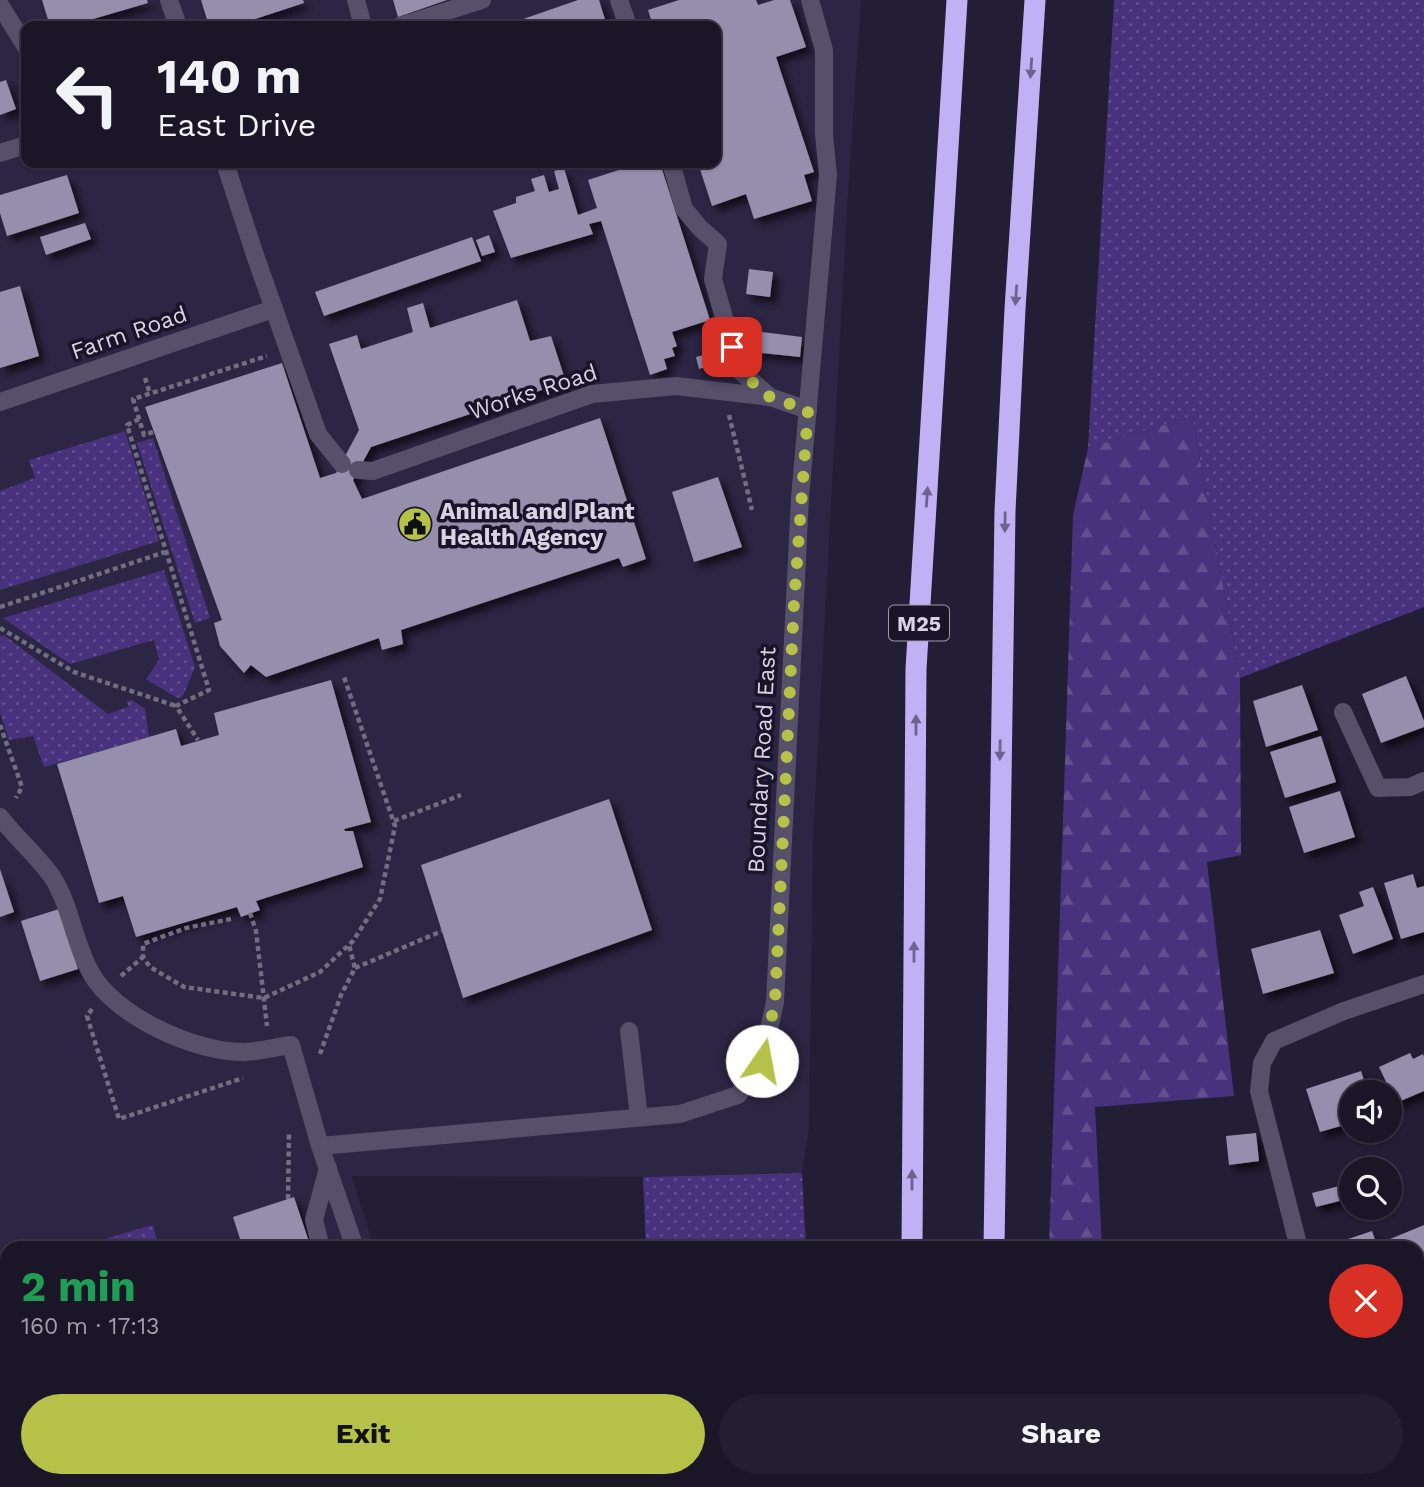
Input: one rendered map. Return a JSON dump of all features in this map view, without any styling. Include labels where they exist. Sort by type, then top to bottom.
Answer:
[{"type":"highway","name":"M25","points":[[912,1241],[916,669],[957,0]]},
{"type":"highway","points":[[994,1241],[1005,511],[1035,0]]},
{"type":"street","points":[[169,0],[176,21]]},
{"type":"street","points":[[356,0],[362,21]]},
{"type":"street","points":[[416,21],[482,0]]},
{"type":"street","points":[[619,0],[626,21]]},
{"type":"street","name":"Boundary Road East","points":[[320,1146],[680,1114],[738,1094],[762,1061],[775,1002],[796,561],[828,175],[824,134],[824,50],[810,0]]},
{"type":"street","points":[[0,5],[21,39]]},
{"type":"street","points":[[0,153],[21,147]]},
{"type":"street","name":"Works Road","points":[[227,168],[318,434],[350,467],[373,471],[592,394],[676,386],[770,397]]},
{"type":"street","points":[[672,168],[684,209],[718,244],[713,279],[738,370],[770,397],[808,410]]},
{"type":"street","name":"Farm Road","points":[[0,402],[273,309]]},
{"type":"street","points":[[1343,712],[1378,788],[1410,787],[1424,781]]},
{"type":"street","points":[[2,819],[52,877],[64,900],[91,973],[133,1016],[197,1045],[243,1052],[291,1045],[320,1146],[353,1241]]},
{"type":"street","points":[[1297,1241],[1259,1091],[1262,1063],[1274,1041],[1344,1011],[1424,984]]},
{"type":"street","points":[[629,1031],[639,1117]]},
{"type":"street","points":[[319,1241],[314,1220],[328,1168]]},
{"type":"path","points":[[153,432],[144,435],[133,399],[288,350]]},
{"type":"path","points":[[722,391],[752,509]]},
{"type":"path","points":[[139,419],[127,425],[209,690],[176,706]]},
{"type":"path","points":[[0,607],[165,552]]},
{"type":"path","points":[[0,628],[74,672],[96,677],[176,706],[198,740]]},
{"type":"path","points":[[231,919],[186,928],[143,944],[143,957],[150,967],[184,987],[264,998],[320,972],[349,944],[380,899],[395,826],[344,677]]},
{"type":"path","points":[[0,725],[22,787],[2,819]]},
{"type":"path","points":[[394,821],[461,795]]},
{"type":"path","points":[[303,1087],[313,1075],[341,995],[355,968],[442,931]]},
{"type":"path","points":[[349,944],[355,968]]},
{"type":"path","points":[[143,957],[105,990],[87,1016],[119,1119],[249,1076]]},
{"type":"shaded area","name":"Animal and Plant Health Agency","points":[[0,0],[861,0],[813,839],[809,1128],[802,1173],[643,1177],[352,1176],[372,1241],[0,1241]]},
{"type":"green space","points":[[1114,0],[1424,0],[1424,607],[1240,678],[1192,416],[1088,448]]},
{"type":"green space","points":[[1192,416],[1240,678],[1241,855],[1207,862],[1234,1096],[1095,1107],[1102,1241],[1049,1241],[1073,515],[1088,448]]},
{"type":"green space","points":[[125,431],[159,541],[0,590],[0,491],[35,478],[29,460]]},
{"type":"green space","points":[[153,438],[210,618],[195,623],[137,443]]},
{"type":"green space","points":[[164,570],[195,667],[183,696],[177,698],[146,679],[159,660],[154,640],[70,664],[3,618]]},
{"type":"green space","points":[[4,635],[108,714],[128,707],[127,701],[132,700],[145,709],[149,737],[44,767],[33,736],[9,740],[0,712],[0,636]]},
{"type":"green space","points":[[802,1173],[806,1241],[646,1241],[643,1177]]},
{"type":"green space","points":[[153,1225],[157,1241],[98,1241]]},
{"type":"building","points":[[42,0],[147,0],[148,3],[86,21],[48,21]]},
{"type":"building","points":[[201,0],[303,0],[304,3],[249,21],[207,21]]},
{"type":"building","points":[[393,0],[447,0],[398,17]]},
{"type":"building","points":[[578,0],[599,0],[605,21],[517,21]]},
{"type":"building","points":[[679,0],[756,0],[758,5],[774,0],[790,0],[806,47],[776,57],[814,172],[804,175],[812,201],[754,219],[746,194],[712,206],[700,168],[721,168],[721,21],[651,21],[648,10]]},
{"type":"building","points":[[6,80],[16,109],[0,115],[0,82]]},
{"type":"building","points":[[564,168],[578,215],[597,208],[588,180],[625,168],[662,168],[710,320],[672,332],[677,346],[672,348],[675,356],[664,359],[667,369],[650,375],[601,221],[589,224],[593,234],[511,258],[493,211],[516,203],[516,197],[535,191],[531,179],[544,175],[549,192],[559,189],[554,171]]},
{"type":"building","points":[[67,175],[79,213],[7,236],[0,213],[0,195]]},
{"type":"building","points":[[85,223],[91,239],[46,255],[40,237]]},
{"type":"building","points":[[489,235],[495,252],[482,256],[476,240]]},
{"type":"building","points":[[472,237],[481,261],[324,316],[315,292]]},
{"type":"building","points":[[749,269],[773,272],[770,297],[746,294]]},
{"type":"building","points":[[20,286],[39,356],[0,368],[0,292]]},
{"type":"building","points":[[517,300],[530,341],[551,336],[566,382],[371,447],[353,480],[362,499],[600,418],[646,559],[623,567],[619,558],[401,630],[403,644],[382,650],[379,638],[266,677],[251,665],[244,673],[220,646],[214,623],[222,620],[145,407],[282,363],[320,478],[336,473],[359,430],[329,344],[357,335],[361,349],[413,332],[407,308],[423,303],[430,328]]},
{"type":"building","points":[[754,331],[802,337],[800,357],[752,352]]},
{"type":"building","points":[[708,354],[711,365],[699,369],[696,357]]},
{"type":"building","points":[[718,477],[742,547],[694,562],[672,492]]},
{"type":"building","points":[[1406,676],[1424,727],[1381,743],[1362,694]]},
{"type":"building","points":[[331,680],[371,822],[344,829],[353,831],[363,867],[256,901],[260,910],[241,917],[237,907],[136,937],[123,896],[99,903],[57,764],[176,729],[181,746],[219,735],[214,713]]},
{"type":"building","points":[[1302,685],[1318,730],[1266,747],[1253,701]]},
{"type":"building","points":[[1321,736],[1336,782],[1285,798],[1270,752]]},
{"type":"building","points":[[1340,791],[1355,837],[1304,853],[1289,807]]},
{"type":"building","points":[[609,799],[652,930],[463,998],[421,865]]},
{"type":"building","points":[[0,869],[14,912],[0,917]]},
{"type":"building","points":[[1413,874],[1417,888],[1424,886],[1424,932],[1401,939],[1384,883]]},
{"type":"building","points":[[1373,887],[1393,939],[1353,954],[1339,915],[1364,906],[1359,892]]},
{"type":"building","points":[[59,909],[78,969],[40,981],[21,921]]},
{"type":"building","points":[[1320,930],[1334,973],[1263,994],[1251,949]]},
{"type":"building","points":[[1410,1053],[1413,1059],[1423,1054],[1424,1091],[1402,1100],[1402,1080],[1385,1080],[1379,1067]]},
{"type":"building","points":[[1361,1071],[1364,1080],[1339,1080],[1339,1126],[1320,1132],[1306,1089]]},
{"type":"building","points":[[1256,1133],[1259,1161],[1229,1165],[1226,1136]]},
{"type":"building","points":[[1339,1186],[1339,1201],[1316,1207],[1312,1193]]},
{"type":"building","points":[[294,1197],[309,1241],[241,1241],[233,1217]]},
{"type":"building","points":[[1424,1225],[1424,1241],[1390,1239]]},
{"type":"building","points":[[1372,1231],[1376,1241],[1342,1241]]},
{"type":"place","name":"Animal and Plant Health Agency","points":[[415,524]]},
{"type":"route","points":[[732,347],[738,370],[770,397],[808,410],[794,603],[775,1002],[762,1061]]}]
